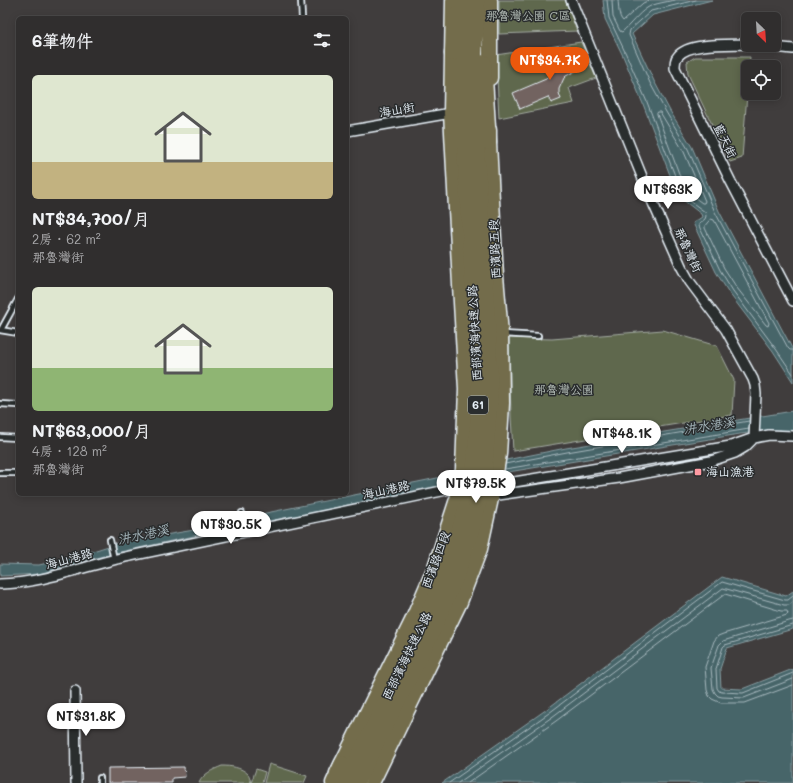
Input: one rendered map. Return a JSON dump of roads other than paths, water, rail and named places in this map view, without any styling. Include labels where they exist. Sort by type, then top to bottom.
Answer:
[{"type":"main road","name":"61","points":[[372,783],[460,602],[480,549],[488,513],[481,489],[463,469],[466,389],[451,113],[453,0]]},
{"type":"main road","points":[[452,54],[457,0]]},
{"type":"main road","name":"西部濱海快速公路","points":[[345,783],[420,630],[481,489],[477,344],[464,148],[464,0]]},
{"type":"main road","points":[[479,0],[489,143]]},
{"type":"main road","name":"西部濱海快速公路","points":[[358,783],[431,636],[457,576],[475,521],[481,489],[491,394],[489,336],[477,147],[475,54],[479,0]]},
{"type":"main road","name":"西濱路五段","points":[[481,489],[499,454],[502,404],[501,334],[496,276],[489,143],[490,0]]},
{"type":"main road","name":"西濱路四段","points":[[333,783],[412,621],[435,567],[481,489]]},
{"type":"street","name":"那魯灣街","points":[[571,0],[649,194],[682,268],[690,282],[726,330],[753,379],[756,394],[754,438]]},
{"type":"street","name":"藍天街","points":[[741,44],[701,46],[686,49],[677,57],[675,68],[793,301]]},
{"type":"street","points":[[781,48],[793,49]]},
{"type":"street","name":"海山街","points":[[349,131],[451,113]]},
{"type":"street","name":"海山港路","points":[[0,584],[42,579],[114,560],[246,532],[481,489],[731,446],[754,438],[769,435],[793,436]]},
{"type":"street","name":"海山港路","points":[[481,489],[612,479],[711,461],[735,453],[745,447],[754,438]]},
{"type":"street","points":[[612,466],[612,479]]},
{"type":"street","points":[[75,691],[76,783]]},
{"type":"lane","points":[[301,0],[302,16]]},
{"type":"lane","points":[[16,302],[0,330],[16,333]]},
{"type":"lane","points":[[501,334],[538,336]]},
{"type":"lane","points":[[0,404],[16,404]]},
{"type":"lane","points":[[0,437],[16,438]]},
{"type":"lane","points":[[0,473],[16,473]]},
{"type":"lane","points":[[242,513],[246,532]]},
{"type":"lane","points":[[110,540],[114,560]]},
{"type":"water","points":[[603,0],[712,0],[653,15],[632,34],[654,81],[692,147],[719,211],[793,350],[793,382],[773,351],[729,293],[716,272],[693,223],[702,217],[701,214],[683,200],[673,183],[643,104],[623,56],[605,19]]},
{"type":"water","name":"汫水港溪","points":[[793,411],[793,431],[771,430],[740,434],[502,473],[120,552],[39,574],[0,576],[0,564],[39,565],[74,557],[118,543],[200,529],[266,513],[452,475],[506,460],[566,448]]},
{"type":"water","points":[[722,577],[786,596],[793,591],[793,629],[727,648],[720,669],[721,688],[742,689],[793,669],[793,783],[442,783],[547,709]]},
{"type":"place","name":"海山漁港","points":[[698,472]]},
{"type":"park label","name":"那魯灣公園 C區","points":[[528,16]]},
{"type":"park label","name":"那魯灣公園","points":[[564,390]]}]
